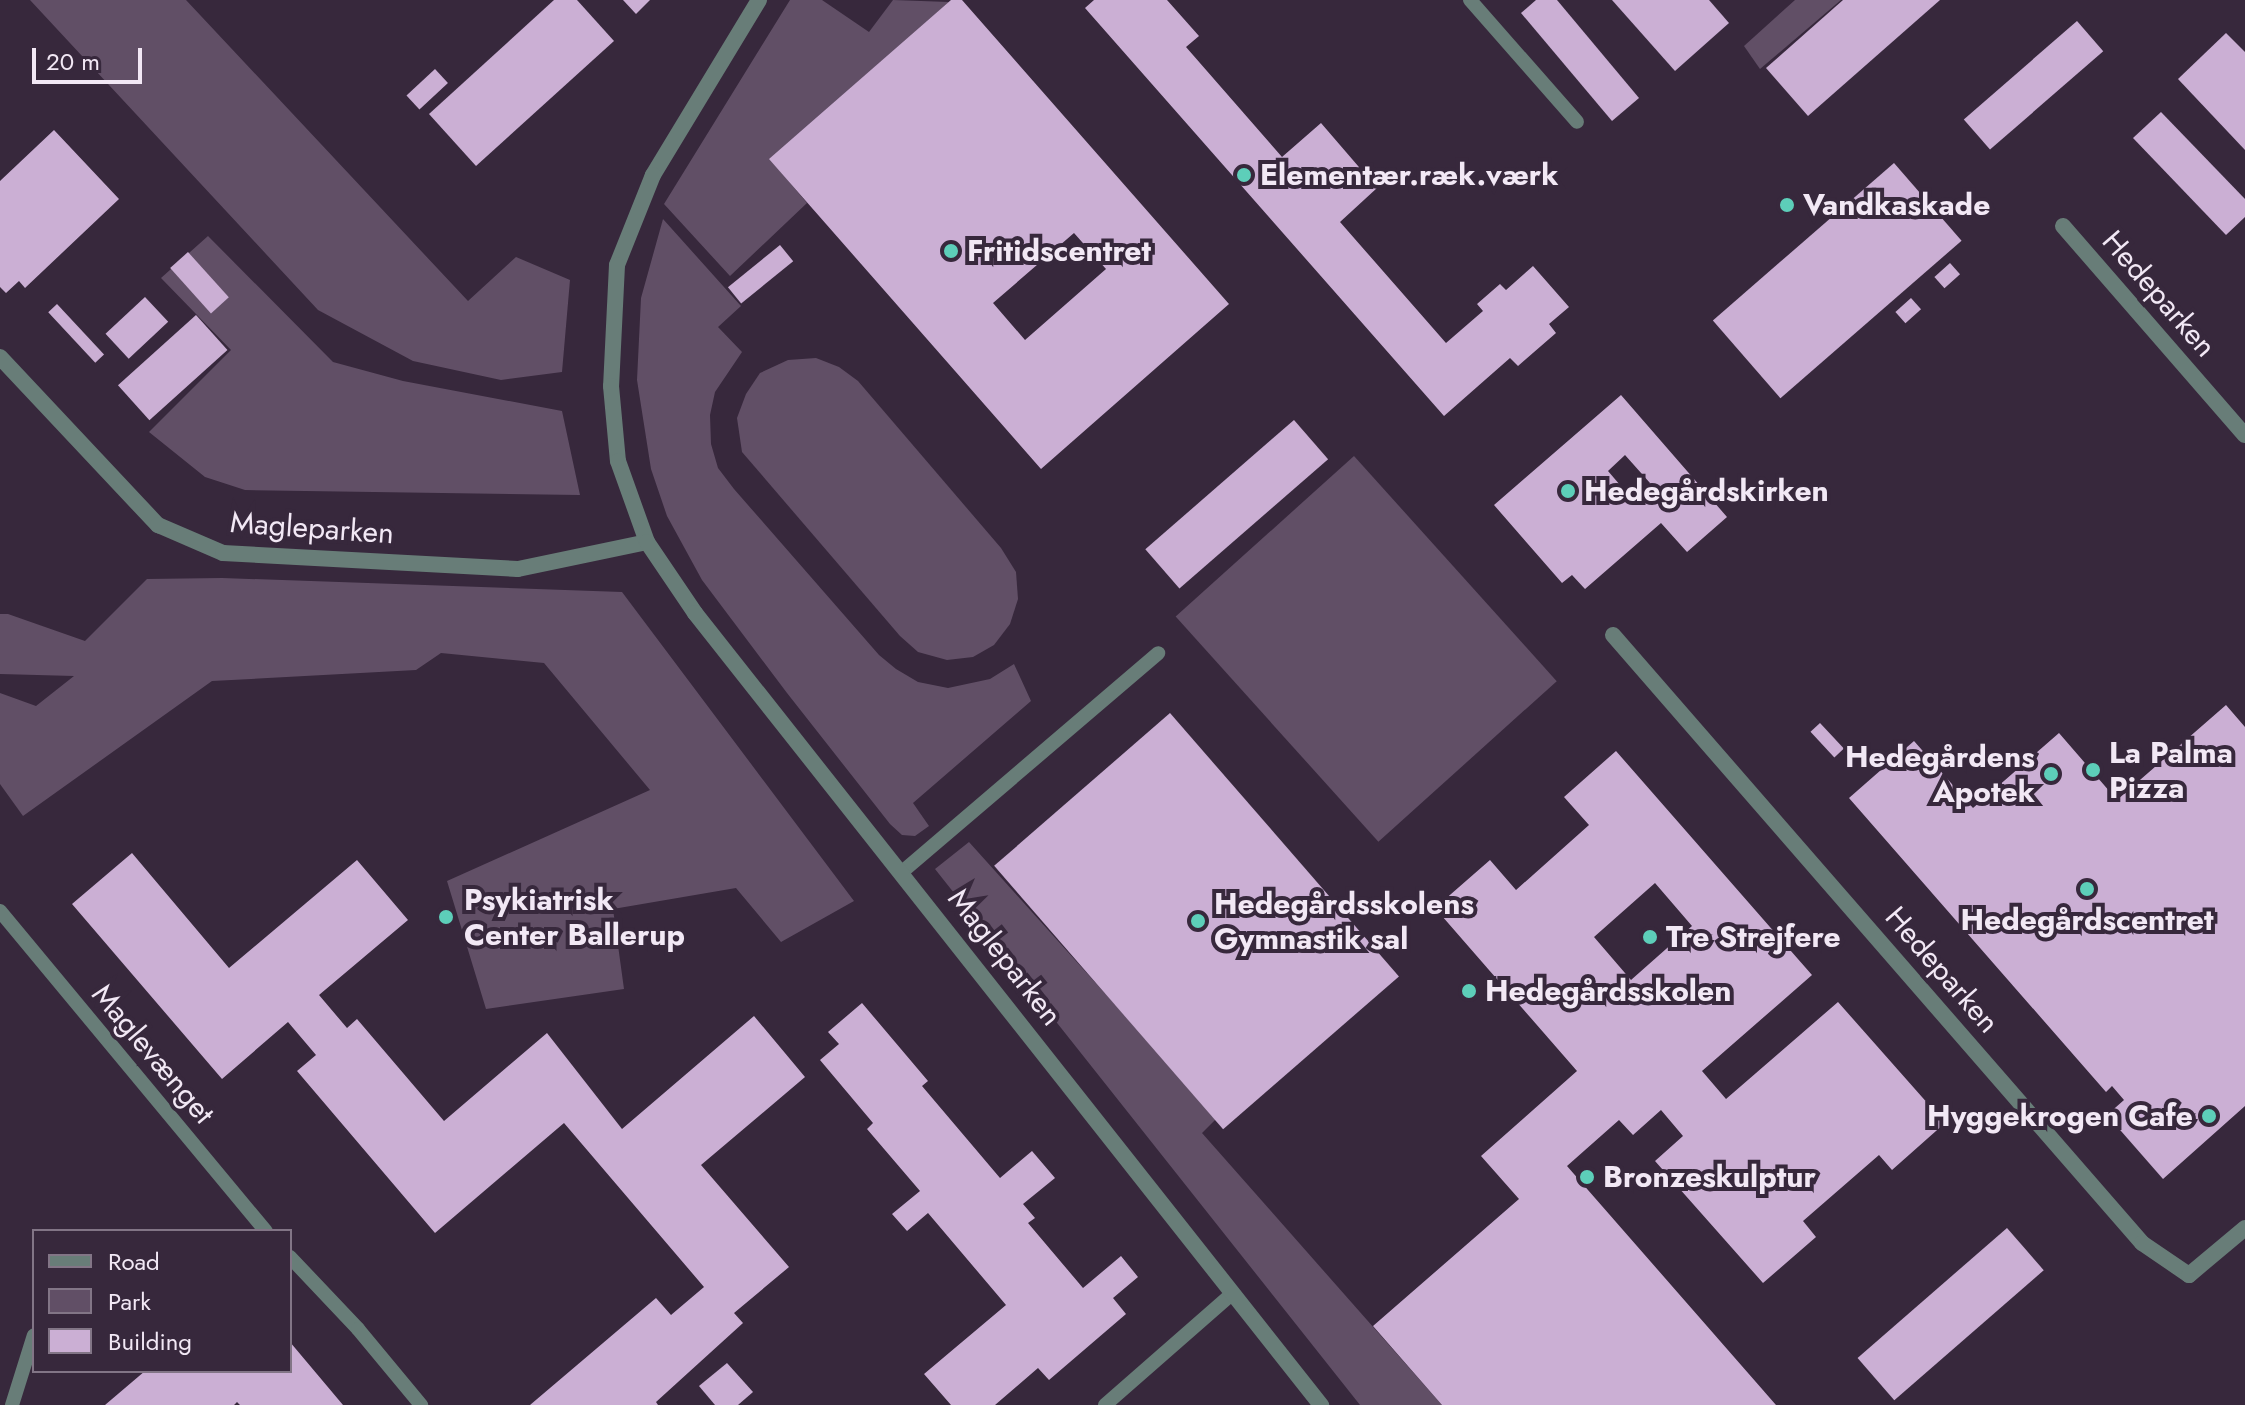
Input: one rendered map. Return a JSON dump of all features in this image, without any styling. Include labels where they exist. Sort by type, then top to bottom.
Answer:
[{"type":"street","name":"Magleparken","points":[[759,0],[653,175],[617,265],[611,386],[618,461],[647,542],[695,613],[1321,1405]]},
{"type":"street","name":"Hedeparken","points":[[2063,226],[2245,435]]},
{"type":"street","name":"Magleparken","points":[[0,357],[158,525],[223,553],[518,569],[647,542]]},
{"type":"street","name":"Hedeparken","points":[[1613,635],[2142,1243],[2189,1275],[2245,1228]]},
{"type":"lane","points":[[1470,0],[1577,122]]},
{"type":"lane","points":[[902,872],[1158,653]]},
{"type":"lane","name":"Maglevænget","points":[[0,911],[264,1229]]},
{"type":"lane","points":[[292,1259],[358,1329],[421,1405]]},
{"type":"lane","points":[[1105,1405],[1233,1293]]},
{"type":"lane","points":[[12,1405],[32,1341]]},
{"type":"green space","points":[[30,0],[186,0],[468,301],[516,257],[570,280],[562,372],[501,380],[413,361],[318,310]]},
{"type":"green space","points":[[790,0],[822,0],[869,32],[893,0],[949,2],[770,159],[807,203],[730,276],[664,204]]},
{"type":"green space","points":[[1795,0],[1841,0],[1760,69],[1744,46]]},
{"type":"green space","points":[[663,219],[741,306],[718,327],[742,352],[715,392],[710,415],[711,444],[718,468],[734,489],[879,655],[896,669],[918,682],[948,688],[990,679],[1014,664],[1031,701],[913,803],[929,826],[915,836],[902,835],[890,824],[787,693],[702,580],[667,516],[651,469],[637,380],[641,298]]},
{"type":"green space","points":[[208,236],[333,362],[403,381],[562,411],[580,495],[245,490],[205,477],[149,432],[231,350],[161,278]]},
{"type":"green space","points":[[816,358],[839,367],[858,381],[1001,548],[1016,572],[1018,599],[1010,624],[994,645],[973,657],[947,660],[918,652],[900,636],[742,452],[737,418],[746,394],[760,373],[788,360]]},
{"type":"green space","points":[[1354,456],[1557,681],[1378,842],[1176,617]]},
{"type":"green space","points":[[222,578],[622,592],[854,901],[781,942],[736,888],[613,909],[624,989],[486,1009],[447,881],[650,790],[544,663],[441,653],[416,670],[212,681],[23,816],[0,784],[0,693],[36,706],[74,676],[0,674],[0,614],[8,614],[85,641],[147,579]]},
{"type":"green space","points":[[969,842],[1217,1118],[1202,1133],[1442,1405],[1360,1405],[935,869]]},
{"type":"building","points":[[554,0],[577,0],[614,41],[476,166],[429,114]]},
{"type":"building","points":[[623,0],[650,0],[636,14]]},
{"type":"building","name":"Fritidscentret","points":[[951,0],[962,0],[1229,304],[1041,469],[769,159]],"holes":[[[1074,233],[1106,269],[1025,340],[993,303]]]},
{"type":"building","points":[[1094,0],[1167,0],[1199,36],[1186,47],[1282,157],[1321,123],[1377,188],[1340,222],[1446,343],[1483,311],[1477,304],[1500,284],[1506,290],[1533,266],[1569,307],[1549,324],[1556,333],[1518,366],[1510,358],[1444,416],[1085,8]]},
{"type":"building","points":[[1536,0],[1557,0],[1639,98],[1612,121],[1521,13]]},
{"type":"building","points":[[1612,0],[1709,0],[1729,23],[1675,71]]},
{"type":"building","points":[[1843,0],[1940,0],[1808,116],[1766,68]]},
{"type":"building","points":[[2077,21],[2103,51],[1990,150],[1964,119]]},
{"type":"building","points":[[2226,33],[2245,52],[2245,150],[2178,79]]},
{"type":"building","points":[[435,69],[448,83],[419,109],[406,96]]},
{"type":"building","points":[[2161,112],[2245,199],[2245,217],[2226,235],[2133,138]]},
{"type":"building","points":[[54,130],[119,199],[25,288],[19,281],[6,293],[0,287],[0,181]]},
{"type":"building","points":[[1894,163],[1962,241],[1780,398],[1713,320]]},
{"type":"building","points":[[780,245],[793,261],[741,303],[728,287]]},
{"type":"building","points":[[188,252],[229,297],[211,313],[170,268]]},
{"type":"building","points":[[1950,263],[1960,274],[1944,288],[1934,277]]},
{"type":"building","points":[[145,297],[168,322],[129,359],[106,334]]},
{"type":"building","points":[[1911,298],[1921,309],[1905,323],[1895,312]]},
{"type":"building","points":[[57,304],[104,354],[95,363],[48,312]]},
{"type":"building","points":[[196,315],[227,350],[149,420],[118,385]]},
{"type":"building","name":"Hedegårdskirken","points":[[1621,395],[1727,517],[1687,552],[1661,523],[1585,589],[1572,575],[1562,583],[1494,505]],"holes":[[[1625,455],[1650,483],[1632,499],[1608,471]]]},
{"type":"building","points":[[1294,420],[1328,459],[1179,588],[1145,549]]},
{"type":"building","name":"Hedegårdscentret","points":[[2226,705],[2245,727],[2245,1106],[2163,1179],[2107,1115],[2124,1100],[2112,1086],[2106,1092],[1849,798],[1914,741],[1973,808],[2059,733],[2117,800]]},
{"type":"building","name":"Hedegårdsskolens Gymnastik sal","points":[[1170,713],[1399,976],[1223,1129],[994,866]]},
{"type":"building","points":[[1820,723],[1844,749],[1834,757],[1810,732]]},
{"type":"building","name":"Hedegårdsskolen","points":[[1616,751],[1812,975],[1702,1071],[1726,1099],[1838,1002],[1945,1123],[1892,1170],[1879,1155],[1803,1221],[1816,1237],[1763,1283],[1655,1161],[1683,1136],[1661,1110],[1633,1135],[1619,1120],[1567,1166],[1776,1405],[1442,1405],[1373,1326],[1519,1199],[1481,1156],[1577,1071],[1435,908],[1490,860],[1516,890],[1589,825],[1564,797]],"holes":[[[1655,883],[1692,926],[1631,980],[1594,937]]]},
{"type":"building","points":[[132,853],[229,968],[357,860],[408,920],[319,995],[347,1028],[357,1019],[444,1121],[547,1033],[622,1129],[754,1016],[805,1077],[701,1165],[789,1267],[734,1313],[743,1323],[656,1402],[658,1405],[530,1405],[656,1298],[671,1315],[704,1287],[564,1123],[435,1233],[297,1071],[316,1055],[288,1022],[222,1079],[72,904]]},
{"type":"building","points":[[862,1003],[928,1081],[922,1086],[1000,1178],[1032,1151],[1055,1178],[1023,1204],[1035,1218],[1028,1223],[1083,1288],[1121,1256],[1138,1277],[1113,1298],[1126,1314],[1049,1380],[1038,1368],[995,1405],[951,1405],[924,1374],[1006,1305],[928,1213],[907,1231],[892,1214],[920,1191],[867,1129],[873,1123],[820,1060],[839,1044],[828,1032]]},
{"type":"building","points":[[2007,1228],[2044,1270],[1894,1400],[1858,1358]]},
{"type":"building","points":[[292,1344],[343,1405],[240,1405],[237,1402],[234,1405],[105,1405],[143,1373],[292,1373]]},
{"type":"building","points":[[727,1363],[753,1392],[738,1405],[715,1405],[699,1386]]},
{"type":"place","name":"Elementær.ræk.værk","points":[[1244,175]]},
{"type":"place","name":"Vandkaskade","points":[[1787,205]]},
{"type":"place","name":"Fritidscentret","points":[[951,251]]},
{"type":"place","name":"Hedegårdskirken","points":[[1568,491]]},
{"type":"place","name":"La Palma Pizza","points":[[2093,770]]},
{"type":"place","name":"Hedegårdens Apotek","points":[[2051,774]]},
{"type":"place","name":"Hedegårdscentret","points":[[2087,889]]},
{"type":"place","name":"Psykiatrisk Center Ballerup","points":[[446,917]]},
{"type":"place","name":"Hedegårdsskolens Gymnastik sal","points":[[1198,921]]},
{"type":"place","name":"Tre Strejfere","points":[[1650,937]]},
{"type":"place","name":"Hedegårdsskolen","points":[[1469,991]]},
{"type":"place","name":"Hyggekrogen Cafe","points":[[2209,1116]]},
{"type":"place","name":"Bronzeskulptur","points":[[1587,1177]]}]
